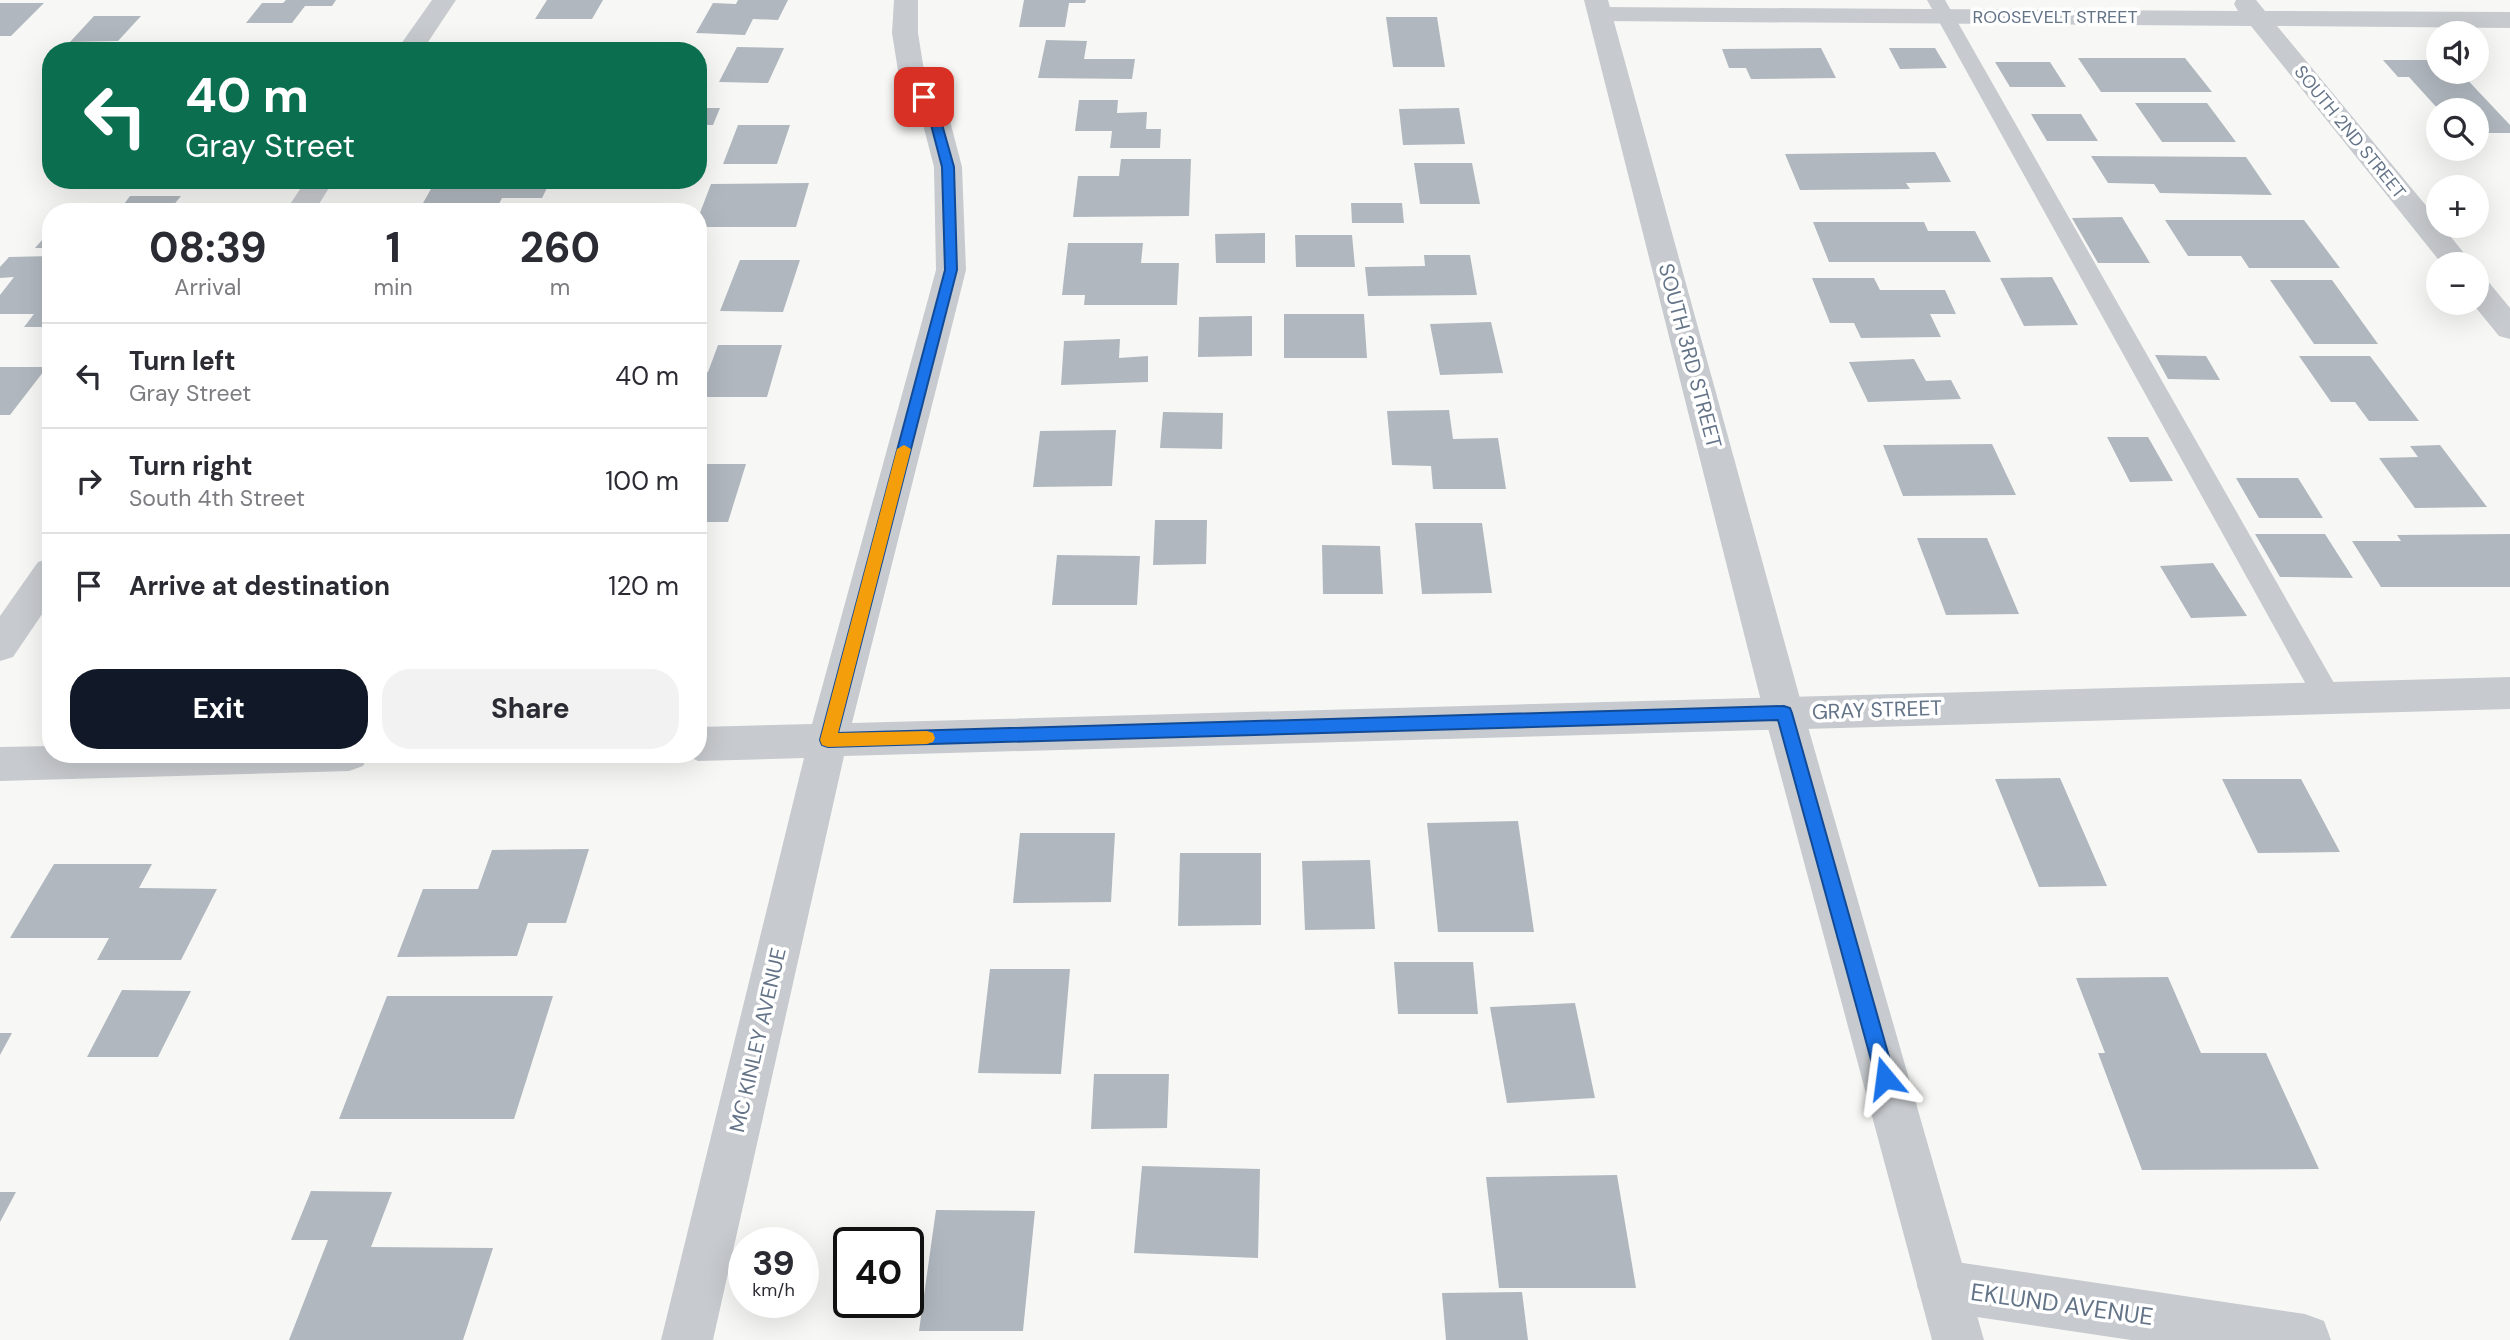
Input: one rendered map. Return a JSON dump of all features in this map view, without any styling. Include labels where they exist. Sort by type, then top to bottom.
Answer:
[{"type":"street","points":[[415,42],[444,0]]},
{"type":"street","name":"MC KINLEY AVENUE","points":[[687,1340],[828,740],[951,270],[948,167],[935,117],[912,77],[905,33],[906,0]]},
{"type":"street","name":"ROOSEVELT STREET","points":[[1598,7],[2250,9],[2510,20]]},
{"type":"street","name":"SOUTH 3RD STREET","points":[[1598,7],[1784,713],[1958,1340]]},
{"type":"street","name":"SOUTH 2ND STREET","points":[[2250,9],[2448,252]]},
{"type":"street","points":[[2489,303],[2510,329]]},
{"type":"street","points":[[0,646],[42,585]]},
{"type":"street","name":"GRAY STREET","points":[[707,744],[2510,693]]},
{"type":"street","points":[[0,764],[42,763]]},
{"type":"street","name":"EKLUND AVENUE","points":[[1943,1286],[2305,1340]]},
{"type":"lane","points":[[1941,8],[2328,698]]},
{"type":"building","points":[[286,0],[336,0],[332,6],[305,6],[292,23],[246,23],[262,3],[283,3]]},
{"type":"building","points":[[547,0],[603,0],[592,19],[535,19]]},
{"type":"building","points":[[738,0],[788,0],[778,20],[753,19],[745,35],[696,33],[713,3],[736,4]]},
{"type":"building","points":[[1024,0],[1086,0],[1085,3],[1069,3],[1065,27],[1019,27]]},
{"type":"building","points":[[0,3],[44,3],[11,36],[0,36]]},
{"type":"building","points":[[94,16],[141,16],[118,41],[70,42]]},
{"type":"building","points":[[1386,17],[1437,17],[1445,67],[1393,67]]},
{"type":"building","points":[[1046,40],[1087,41],[1084,59],[1135,59],[1132,79],[1038,78]]},
{"type":"building","points":[[737,47],[784,48],[768,83],[719,82]]},
{"type":"building","points":[[1821,48],[1836,78],[1751,79],[1746,68],[1729,68],[1722,49]]},
{"type":"building","points":[[1889,48],[1935,48],[1947,68],[1900,69]]},
{"type":"building","points":[[2078,58],[2185,58],[2212,92],[2101,92]]},
{"type":"building","points":[[2383,60],[2426,60],[2426,84],[2471,84],[2485,98],[2428,98],[2409,77],[2398,77]]},
{"type":"building","points":[[1995,62],[2050,62],[2066,87],[2010,87]]},
{"type":"building","points":[[1079,100],[1118,100],[1117,113],[1147,112],[1146,129],[1161,129],[1160,148],[1110,148],[1112,131],[1075,131]]},
{"type":"building","points":[[2135,103],[2207,103],[2236,142],[2162,142]]},
{"type":"building","points":[[2489,103],[2510,125],[2510,133],[2489,133]]},
{"type":"building","points":[[707,108],[720,108],[713,125],[707,125]]},
{"type":"building","points":[[1459,108],[1465,144],[1403,145],[1399,109]]},
{"type":"building","points":[[2031,114],[2081,114],[2098,141],[2047,141]]},
{"type":"building","points":[[738,125],[790,125],[777,164],[723,164]]},
{"type":"building","points":[[1935,152],[1951,182],[1906,183],[1910,189],[1800,190],[1785,154]]},
{"type":"building","points":[[2091,156],[2246,157],[2272,195],[2160,193],[2154,184],[2108,183]]},
{"type":"building","points":[[1121,159],[1191,159],[1189,216],[1073,217],[1078,176],[1119,176]]},
{"type":"building","points":[[1414,163],[1472,163],[1480,204],[1420,204]]},
{"type":"building","points":[[809,183],[796,227],[707,227],[707,203],[704,203],[711,184]]},
{"type":"building","points":[[431,189],[546,189],[542,198],[502,198],[500,203],[423,203]]},
{"type":"building","points":[[130,196],[181,196],[175,203],[125,203]]},
{"type":"building","points":[[1351,203],[1402,203],[1404,223],[1352,223]]},
{"type":"building","points":[[2122,217],[2150,263],[2098,263],[2072,218]]},
{"type":"building","points":[[2165,220],[2304,220],[2340,268],[2249,268],[2241,256],[2188,256]]},
{"type":"building","points":[[1813,222],[1924,222],[1928,231],[1975,231],[1991,262],[1829,262]]},
{"type":"building","points":[[1265,233],[1265,263],[1216,263],[1215,234]]},
{"type":"building","points":[[1295,235],[1352,235],[1355,267],[1296,267]]},
{"type":"building","points":[[1068,243],[1143,243],[1141,263],[1179,263],[1177,305],[1084,305],[1085,295],[1062,295]]},
{"type":"building","points":[[1424,255],[1470,255],[1477,295],[1368,296],[1365,267],[1425,266]]},
{"type":"building","points":[[42,256],[42,327],[24,327],[34,314],[0,314],[0,295],[14,277],[0,278],[0,267],[9,257]]},
{"type":"building","points":[[740,260],[800,260],[783,312],[720,311]]},
{"type":"building","points":[[2052,277],[2078,325],[2024,326],[2000,278]]},
{"type":"building","points":[[1812,278],[1874,278],[1880,290],[1945,290],[1956,314],[1930,314],[1941,337],[1861,338],[1854,323],[1830,323]]},
{"type":"building","points":[[2270,280],[2332,280],[2378,344],[2314,344]]},
{"type":"building","points":[[1284,314],[1364,314],[1367,358],[1284,358]]},
{"type":"building","points":[[1252,316],[1252,356],[1198,357],[1199,317]]},
{"type":"building","points":[[1491,322],[1503,373],[1440,375],[1430,324]]},
{"type":"building","points":[[1120,339],[1119,358],[1148,356],[1148,382],[1061,385],[1064,341]]},
{"type":"building","points":[[718,345],[782,345],[767,397],[707,397],[708,372]]},
{"type":"building","points":[[2155,355],[2206,356],[2220,380],[2168,379]]},
{"type":"building","points":[[2299,356],[2370,356],[2419,421],[2369,421],[2355,402],[2331,402]]},
{"type":"building","points":[[1914,359],[1926,381],[1951,380],[1961,399],[1868,402],[1849,362]]},
{"type":"building","points":[[0,367],[42,367],[42,373],[10,415],[0,415]]},
{"type":"building","points":[[1449,410],[1453,439],[1498,438],[1506,489],[1433,489],[1431,466],[1392,465],[1387,411]]},
{"type":"building","points":[[1163,412],[1223,413],[1222,449],[1160,448]]},
{"type":"building","points":[[1116,430],[1112,486],[1033,487],[1040,431]]},
{"type":"building","points":[[2107,437],[2148,437],[2173,481],[2130,482]]},
{"type":"building","points":[[1992,444],[2016,495],[1903,496],[1883,445]]},
{"type":"building","points":[[2440,445],[2487,507],[2415,508],[2379,458],[2418,457],[2410,446]]},
{"type":"building","points":[[707,464],[746,464],[728,522],[707,522]]},
{"type":"building","points":[[2236,478],[2298,478],[2323,518],[2259,518]]},
{"type":"building","points":[[1155,520],[1207,520],[1206,564],[1153,565]]},
{"type":"building","points":[[1415,523],[1482,523],[1492,593],[1422,594]]},
{"type":"building","points":[[2255,534],[2325,534],[2353,578],[2280,577]]},
{"type":"building","points":[[2510,534],[2510,587],[2381,587],[2352,541],[2401,541],[2397,535]]},
{"type":"building","points":[[1917,538],[1987,538],[2019,614],[1946,615]]},
{"type":"building","points":[[1322,545],[1380,546],[1383,594],[1323,594]]},
{"type":"building","points":[[1057,555],[1140,556],[1137,605],[1052,605]]},
{"type":"building","points":[[2213,563],[2247,616],[2191,618],[2160,566]]},
{"type":"building","points":[[2060,778],[2107,886],[2039,887],[1995,779]]},
{"type":"building","points":[[2222,779],[2301,779],[2340,852],[2258,853]]},
{"type":"building","points":[[1518,821],[1534,932],[1438,932],[1427,823]]},
{"type":"building","points":[[1020,833],[1115,833],[1111,902],[1013,903]]},
{"type":"building","points":[[589,849],[566,923],[528,923],[517,956],[397,957],[423,889],[478,889],[492,850]]},
{"type":"building","points":[[1180,853],[1261,853],[1261,925],[1178,926]]},
{"type":"building","points":[[1370,860],[1375,929],[1305,930],[1302,861]]},
{"type":"building","points":[[54,864],[152,864],[139,888],[217,889],[181,960],[97,960],[109,938],[10,938]]},
{"type":"building","points":[[1394,962],[1473,962],[1478,1014],[1398,1014]]},
{"type":"building","points":[[990,969],[1070,969],[1061,1074],[978,1073]]},
{"type":"building","points":[[2168,977],[2201,1053],[2266,1053],[2319,1169],[2142,1170],[2098,1053],[2105,1053],[2076,978]]},
{"type":"building","points":[[122,990],[191,991],[158,1057],[87,1057]]},
{"type":"building","points":[[387,996],[553,996],[514,1119],[339,1119]]},
{"type":"building","points":[[1575,1003],[1595,1098],[1507,1103],[1490,1007]]},
{"type":"building","points":[[0,1033],[12,1033],[0,1055]]},
{"type":"building","points":[[1094,1074],[1169,1074],[1167,1128],[1091,1129]]},
{"type":"building","points":[[1142,1166],[1260,1169],[1258,1258],[1134,1253]]},
{"type":"building","points":[[1617,1175],[1636,1288],[1499,1288],[1486,1177]]},
{"type":"building","points":[[311,1191],[392,1192],[371,1247],[493,1248],[463,1340],[289,1340],[328,1240],[291,1240]]},
{"type":"building","points":[[0,1192],[16,1192],[0,1222]]},
{"type":"building","points":[[936,1210],[1035,1211],[1023,1331],[919,1331],[921,1318],[924,1318],[924,1295]]},
{"type":"building","points":[[1522,1292],[1528,1340],[1446,1340],[1442,1293]]},
{"type":"slow traffic","points":[[904,449],[828,740],[927,738]]},
{"type":"route","points":[[924,97],[935,117],[948,167],[951,270],[828,740],[1784,713],[1885,1078]]}]
